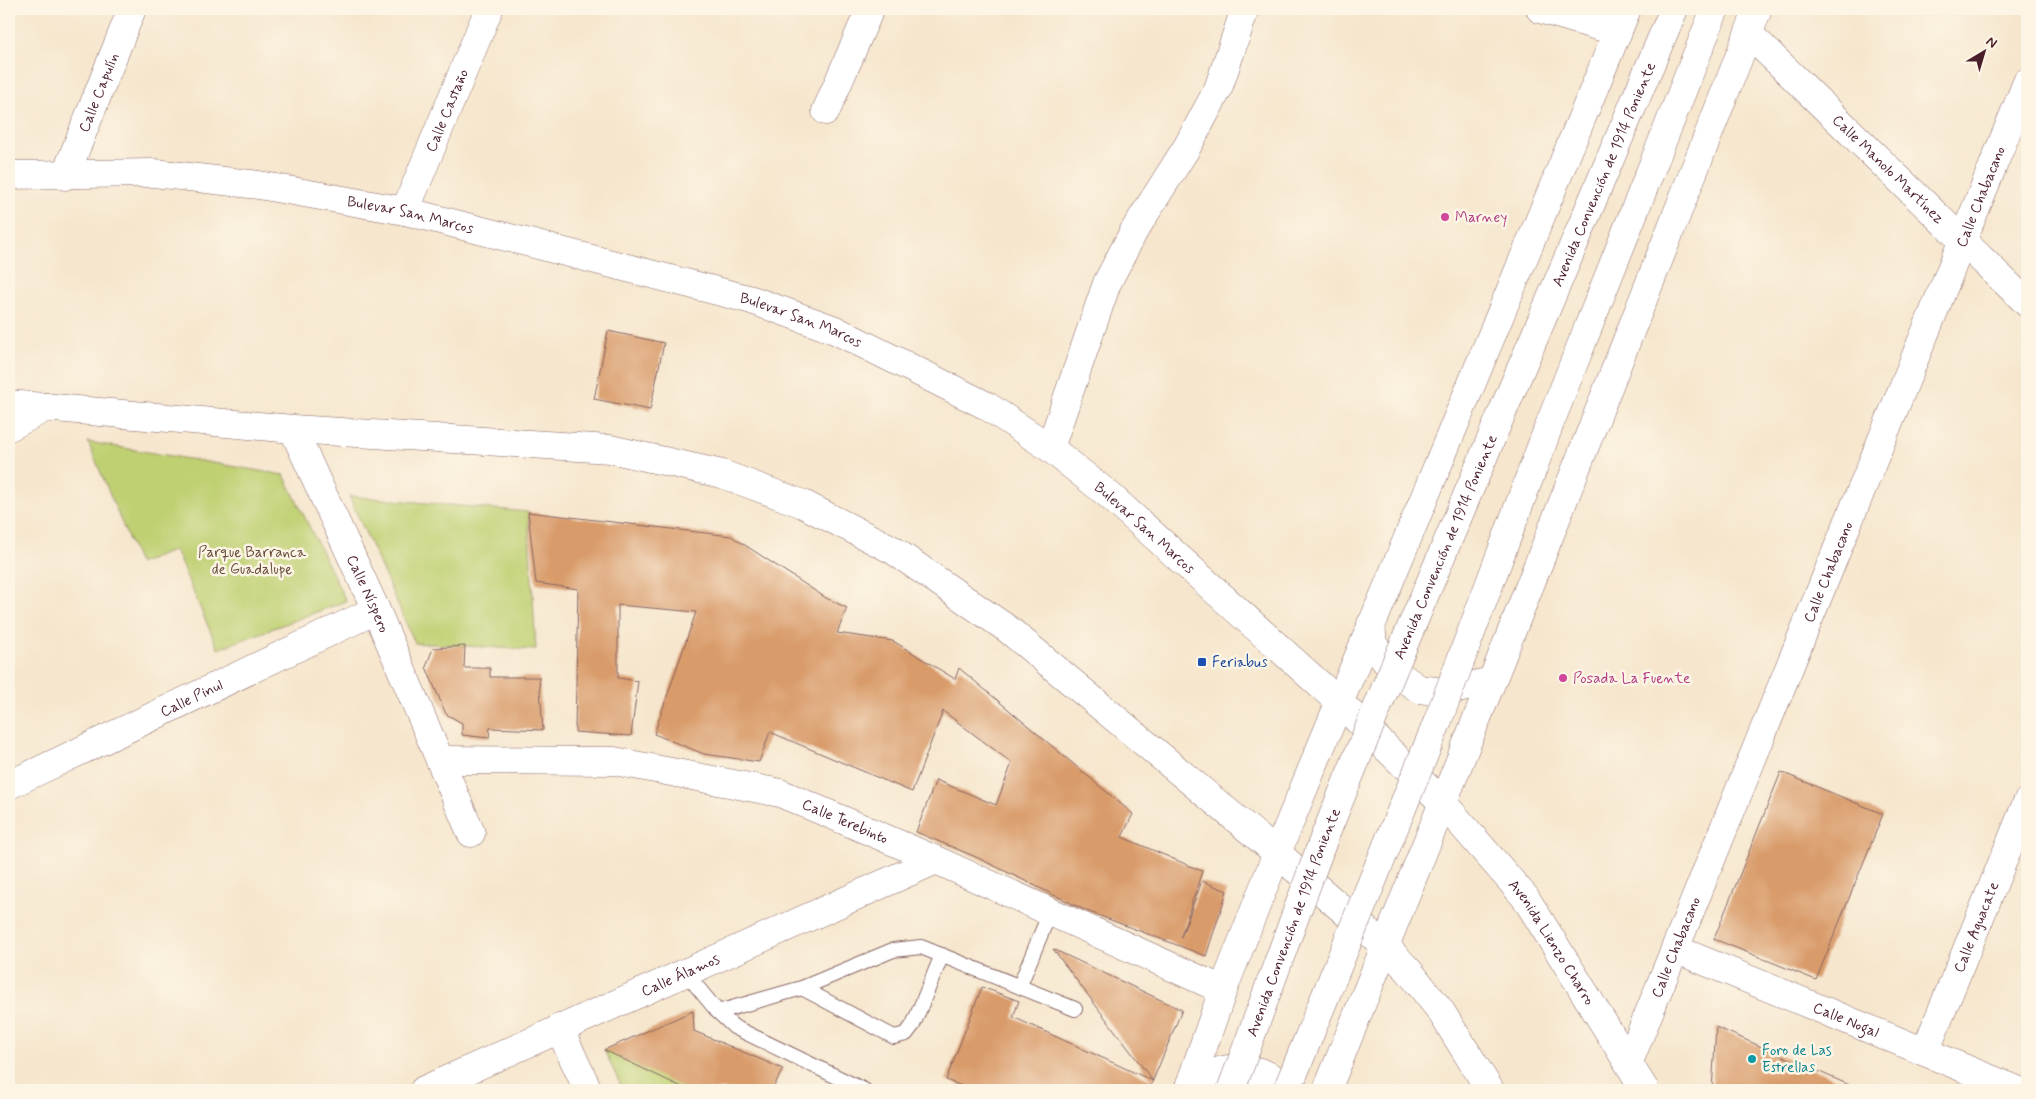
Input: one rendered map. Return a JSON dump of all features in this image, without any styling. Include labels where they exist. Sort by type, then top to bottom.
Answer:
[{"type":"street","name":"Calle Capulín","points":[[65,176],[132,9]]},
{"type":"street","name":"Calle Castaño","points":[[405,211],[489,9]]},
{"type":"street","points":[[826,111],[870,9]]},
{"type":"street","points":[[1050,448],[1107,283],[1134,231],[1187,146],[1218,90],[1245,9]]},
{"type":"street","points":[[1189,1087],[1223,990],[1338,702],[1622,20],[1540,9]]},
{"type":"street","name":"Avenida Convención de 1914 Poniente","points":[[1231,1090],[1324,838],[1387,684],[1674,9]]},
{"type":"street","points":[[1189,1087],[1224,1070],[1259,1070],[1278,1080],[1288,1090],[1437,723],[1550,423],[1715,9]]},
{"type":"street","points":[[1327,1090],[1386,947],[1758,9]]},
{"type":"street","name":"Calle Manolo Martínez","points":[[1749,34],[2027,303]]},
{"type":"street","name":"Calle Chabacano","points":[[1629,1062],[2027,82]]},
{"type":"street","name":"Bulevar San Marcos","points":[[9,175],[154,174],[259,185],[405,211],[752,300],[826,327],[987,406],[1050,448],[1109,495],[1338,702],[1443,803]]},
{"type":"street","points":[[9,404],[293,429],[610,449],[722,474],[803,504],[893,550],[1009,630],[1277,853],[1386,947],[1440,1010],[1490,1090]]},
{"type":"street","points":[[9,427],[47,407]]},
{"type":"street","name":"Calle Níspero","points":[[293,429],[376,610],[471,834]]},
{"type":"street","name":"Calle Pinul","points":[[9,785],[376,610]]},
{"type":"street","points":[[1371,624],[1373,644],[1392,670],[1419,689],[1444,692],[1492,681]]},
{"type":"street","name":"Calle Terebinto","points":[[440,760],[614,761],[780,793],[936,860],[1223,990]]},
{"type":"street","name":"Calle Aguacate","points":[[1925,1052],[2027,802]]},
{"type":"street","name":"Avenida Lienzo Charro","points":[[1443,803],[1526,897],[1645,1090]]},
{"type":"street","name":"Calle Álamos","points":[[424,1090],[936,860]]},
{"type":"street","name":"Calle Nogal","points":[[1675,949],[2017,1090]]},
{"type":"street","points":[[559,1028],[588,1090]]},
{"type":"lane","points":[[1020,985],[1050,912]]},
{"type":"lane","points":[[718,1012],[802,988],[893,950],[921,947],[1020,985],[1075,1009]]},
{"type":"lane","points":[[802,988],[894,1037],[906,1034],[913,1025],[942,955]]},
{"type":"lane","points":[[685,972],[718,1012],[734,1027],[864,1090]]},
{"type":"green space","name":"Parque Barranca de Guadalupe","points":[[88,442],[284,475],[346,601],[218,649],[175,550],[139,564]]},
{"type":"green space","points":[[349,496],[528,512],[536,650],[415,643]]},
{"type":"green space","points":[[604,1050],[692,1090],[623,1090]]},
{"type":"building","points":[[608,331],[664,343],[650,410],[594,399]]},
{"type":"building","points":[[528,512],[731,536],[826,598],[847,608],[837,633],[893,641],[955,679],[959,668],[1133,814],[1122,837],[1202,871],[1181,937],[1202,881],[1227,891],[1206,956],[1087,911],[976,857],[916,832],[936,780],[996,805],[1012,763],[943,711],[912,792],[770,732],[759,762],[704,754],[654,734],[696,612],[618,605],[618,678],[638,681],[631,736],[575,732],[578,589],[536,583]]},
{"type":"building","points":[[465,646],[464,668],[490,668],[490,677],[539,677],[543,730],[490,728],[489,738],[462,735],[462,723],[446,714],[426,667],[433,648]]},
{"type":"building","points":[[1781,772],[1883,814],[1816,980],[1714,939]]},
{"type":"building","points":[[1053,949],[1182,1010],[1153,1081]]},
{"type":"building","points":[[982,987],[1019,1001],[1013,1017],[1153,1081],[1149,1090],[996,1090],[987,1085],[985,1090],[972,1090],[946,1080]]},
{"type":"building","points":[[693,1011],[694,1031],[783,1069],[772,1090],[688,1090],[604,1050]]},
{"type":"building","name":"Foro de Las Estrellas","points":[[1716,1027],[1861,1090],[1712,1090]]},
{"type":"place","name":"Marney","points":[[1445,217]]},
{"type":"place","name":"Feriabus","points":[[1202,662]]},
{"type":"place","name":"Posada La Fuente","points":[[1563,678]]},
{"type":"place","name":"Foro de Las Estrellas","points":[[1752,1059]]}]
